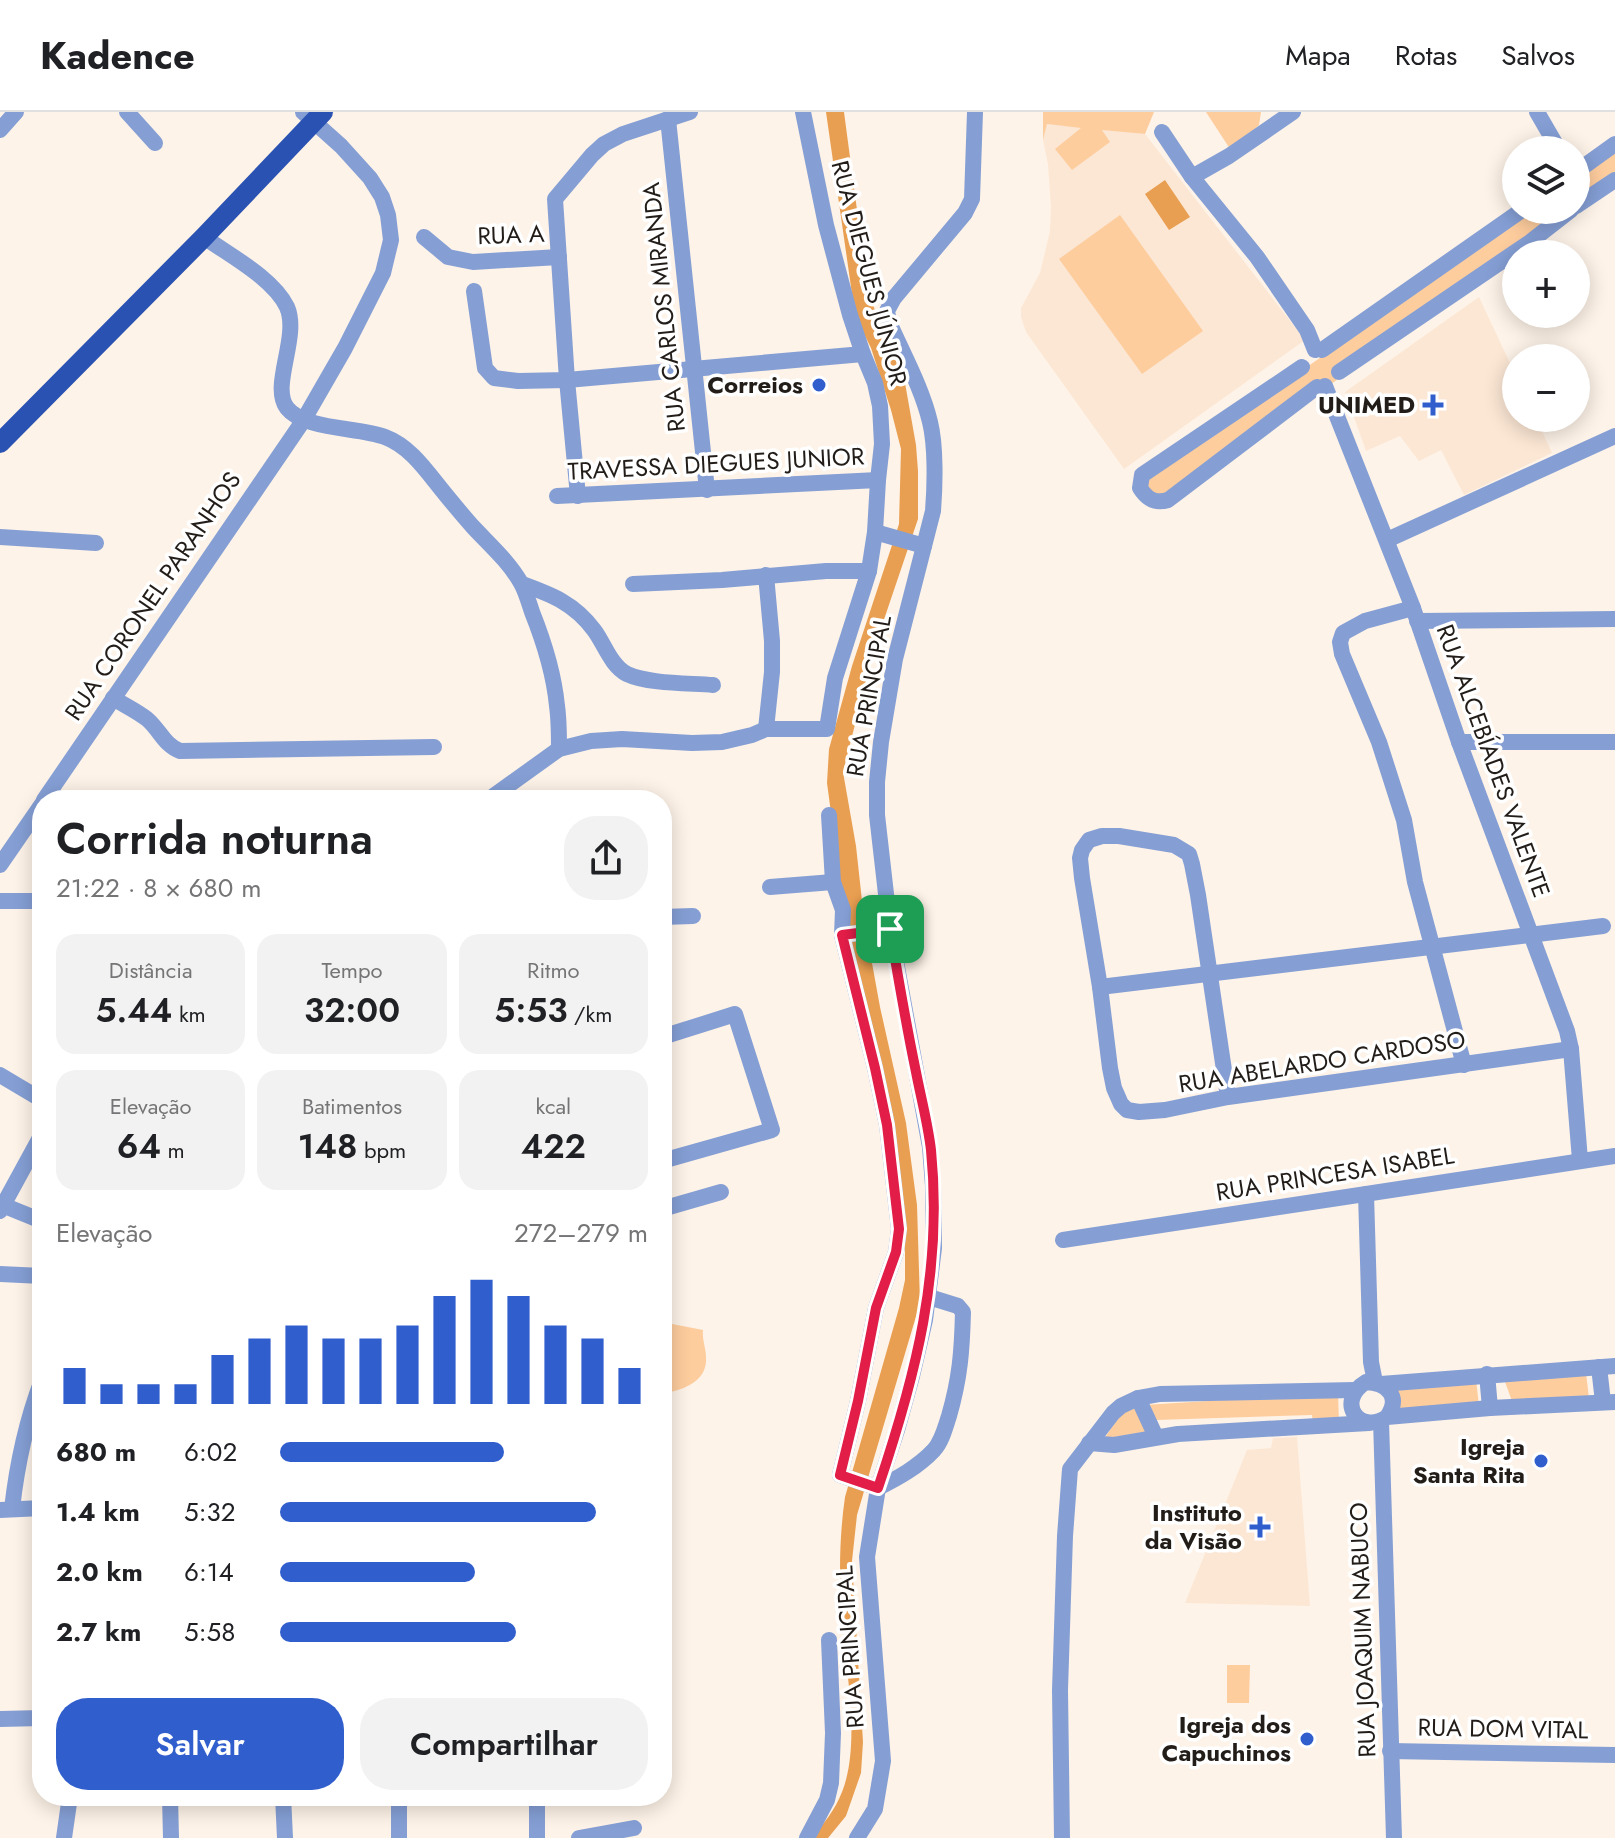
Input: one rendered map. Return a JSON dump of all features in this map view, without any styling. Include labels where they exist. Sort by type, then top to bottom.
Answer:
[{"type":"main road","points":[[0,443],[204,237],[315,115]]},
{"type":"street","points":[[0,130],[16,112]]},
{"type":"street","points":[[127,112],[155,143]]},
{"type":"street","points":[[578,496],[555,199],[604,144],[623,134],[690,112]]},
{"type":"street","name":"RUA DIEGUES JÚNIOR","points":[[766,729],[827,729],[835,678],[884,534],[878,480],[882,444],[880,406],[826,225],[803,112]]},
{"type":"street","name":"RUA PRINCIPAL","points":[[857,1838],[875,1809],[883,1761],[867,1557],[875,1488],[897,1430],[912,1376],[929,1297],[934,1248],[930,1147],[890,929],[877,815],[882,737],[895,659],[920,545],[933,511],[932,433],[919,390],[887,311],[894,298],[965,213],[972,199],[975,112]]},
{"type":"street","points":[[1192,177],[1293,112]]},
{"type":"street","points":[[1537,112],[1551,136]]},
{"type":"street","name":"RUA CORONEL PARANHOS","points":[[56,790],[113,698],[303,421],[383,273],[391,240],[382,197],[370,178],[315,115]]},
{"type":"street","name":"RUA CARLOS MIRANDA","points":[[668,119],[707,490]]},
{"type":"street","points":[[1162,132],[1192,177],[1257,257],[1318,350],[1332,353],[1338,362],[1339,372]]},
{"type":"street","points":[[1590,161],[1615,144]]},
{"type":"street","points":[[1590,196],[1612,182],[1594,158]]},
{"type":"street","points":[[1321,387],[1306,380],[1302,367],[1304,360],[1502,224]]},
{"type":"street","points":[[1541,240],[1558,224]]},
{"type":"street","points":[[204,237],[260,276],[287,308],[292,323],[282,389],[285,406],[303,421],[384,436],[399,444],[502,555],[522,584],[542,639],[557,706],[559,749]]},
{"type":"street","name":"RUA A","points":[[424,237],[448,257],[473,262],[559,257]]},
{"type":"street","points":[[1302,367],[1142,475],[1140,488],[1146,496],[1157,502],[1168,500],[1321,387],[1335,380],[1339,372],[1502,268]]},
{"type":"street","points":[[474,291],[485,368],[494,378],[567,380],[863,354]]},
{"type":"street","name":"RUA ALCEBÍADES VALENTE","points":[[1321,387],[1387,540],[1567,1031],[1580,1160]]},
{"type":"street","points":[[1387,540],[1615,436]]},
{"type":"street","name":"TRAVESSA DIEGUES JUNIOR","points":[[557,496],[878,480]]},
{"type":"street","points":[[884,534],[920,545]]},
{"type":"street","points":[[0,537],[96,543]]},
{"type":"street","points":[[633,584],[869,571]]},
{"type":"street","points":[[502,790],[559,749],[591,741],[722,742],[766,729],[772,641],[766,575]]},
{"type":"street","points":[[522,584],[563,600],[587,622],[616,665],[629,675],[665,682],[713,685]]},
{"type":"street","points":[[1464,1065],[1415,882],[1404,820],[1379,742],[1346,664],[1340,642],[1343,633],[1365,621],[1415,614],[1615,619]]},
{"type":"street","points":[[113,698],[146,719],[164,742],[180,751],[434,747]]},
{"type":"street","points":[[1459,742],[1615,742]]},
{"type":"street","points":[[829,815],[833,882],[843,910],[844,935],[887,1125],[899,1229],[896,1252],[876,1308],[844,1476],[875,1488],[906,1474],[935,1448],[945,1430],[956,1393],[962,1354],[963,1312],[958,1306],[929,1297]]},
{"type":"street","name":"RUA CORONEL PARANHOS","points":[[0,865],[32,823]]},
{"type":"street","points":[[1228,1097],[1210,975],[1192,864],[1186,851],[1174,845],[1119,836],[1094,837],[1085,844],[1080,858],[1100,987],[1210,975],[1603,926]]},
{"type":"street","points":[[770,887],[833,882]]},
{"type":"street","points":[[0,901],[32,901]]},
{"type":"street","points":[[672,917],[693,916]]},
{"type":"street","points":[[844,935],[890,929]]},
{"type":"street","name":"RUA ABELARDO CARDOSO","points":[[1100,987],[1114,1088],[1127,1110],[1139,1112],[1571,1049]]},
{"type":"street","points":[[672,1034],[735,1014],[772,1130],[672,1158]]},
{"type":"street","points":[[0,1075],[32,1094]]},
{"type":"street","points":[[32,1152],[1,1207],[32,1218]]},
{"type":"street","name":"RUA PRINCESA ISABEL","points":[[1063,1240],[1615,1156]]},
{"type":"street","points":[[672,1206],[721,1192]]},
{"type":"street","points":[[1366,1194],[1371,1362],[1369,1385],[1351,1402],[1358,1418],[1379,1420],[1391,1412],[1392,1399],[1390,1392],[1369,1385]]},
{"type":"street","points":[[0,1274],[32,1276]]},
{"type":"street","points":[[1062,1838],[1060,1690],[1068,1478],[1074,1462],[1089,1443],[1113,1413],[1121,1406],[1138,1398],[1160,1394],[1369,1385],[1607,1366],[1609,1402],[1490,1408],[1379,1420],[1178,1434],[1114,1445],[1089,1443]]},
{"type":"street","points":[[1487,1374],[1490,1408]]},
{"type":"street","points":[[1138,1398],[1156,1437]]},
{"type":"street","points":[[32,1408],[6,1509],[32,1508]]},
{"type":"street","name":"RUA JOAQUIM NABUCO","points":[[1379,1420],[1394,1838]]},
{"type":"street","points":[[807,1838],[827,1800],[831,1783],[833,1733],[829,1640]]},
{"type":"street","points":[[0,1719],[32,1718]]},
{"type":"street","name":"RUA DOM VITAL","points":[[1390,1751],[1615,1755]]},
{"type":"street","points":[[64,1838],[69,1806]]},
{"type":"street","points":[[170,1806],[171,1838]]},
{"type":"street","points":[[283,1806],[285,1838]]},
{"type":"street","points":[[399,1806],[399,1838]]},
{"type":"street","points":[[537,1806],[537,1838]]},
{"type":"street","points":[[579,1838],[634,1828]]},
{"type":"shaded area","points":[[826,112],[844,112],[868,293],[905,383],[916,445],[918,519],[874,649],[843,772],[856,846],[864,919],[906,1123],[917,1205],[920,1303],[857,1515],[852,1561],[863,1742],[861,1773],[846,1816],[828,1838],[812,1838],[836,1805],[848,1773],[851,1708],[840,1590],[843,1512],[905,1280],[905,1252],[897,1192],[849,947],[827,783],[829,749],[852,666],[899,524],[901,449],[871,348],[854,308]]},
{"type":"shaded area","points":[[1043,112],[1154,112],[1145,134],[1102,130],[1110,142],[1072,170],[1055,149],[1081,128],[1047,124],[1043,140]]},
{"type":"shaded area","points":[[1206,112],[1261,112],[1259,125],[1232,152]]},
{"type":"shaded area","points":[[1047,124],[1145,134],[1305,340],[1124,469],[1026,332],[1021,317],[1021,308],[1040,273],[1050,231],[1048,164],[1043,140]]},
{"type":"shaded area","points":[[1615,152],[1615,184],[1590,202],[1590,170]]},
{"type":"shaded area","points":[[1165,180],[1190,217],[1169,230],[1145,194]]},
{"type":"shaded area","points":[[1120,215],[1203,331],[1142,374],[1059,259]]},
{"type":"shaded area","points":[[1512,224],[1558,224],[1535,240],[1502,240],[1502,264],[1169,498],[1148,493],[1148,478]]},
{"type":"shaded area","name":"UNIMED","points":[[1479,297],[1502,346],[1502,432],[1542,432],[1552,453],[1464,495],[1441,450],[1419,461],[1400,436],[1366,451],[1345,392]]},
{"type":"shaded area","points":[[672,1324],[703,1330],[706,1365],[699,1378],[672,1391]]},
{"type":"shaded area","points":[[1586,1373],[1589,1398],[1513,1404],[1504,1379]]},
{"type":"shaded area","points":[[1476,1379],[1479,1406],[1399,1412],[1391,1385]]},
{"type":"shaded area","points":[[1338,1393],[1339,1423],[1313,1425],[1312,1415],[1156,1420],[1155,1430],[1104,1439],[1122,1412],[1144,1405]]},
{"type":"shaded area","name":"Instituto da Visão","points":[[1297,1437],[1310,1606],[1185,1603],[1247,1450],[1271,1448],[1273,1438]]},
{"type":"shaded area","points":[[1227,1665],[1250,1665],[1249,1703],[1227,1703]]},
{"type":"place","name":"Correios","points":[[819,385]]},
{"type":"place","name":"UNIMED","points":[[1433,405]]},
{"type":"place","name":"Igreja Santa Rita","points":[[1541,1461]]},
{"type":"place","name":"Instituto da Visão","points":[[1260,1527]]},
{"type":"place","name":"Igreja dos Capuchinos","points":[[1307,1739]]},
{"type":"route","points":[[890,929],[930,1147],[934,1248],[929,1297],[912,1376],[878,1488],[840,1475],[876,1308],[896,1252],[899,1229],[887,1125],[842,935],[890,929]]}]
